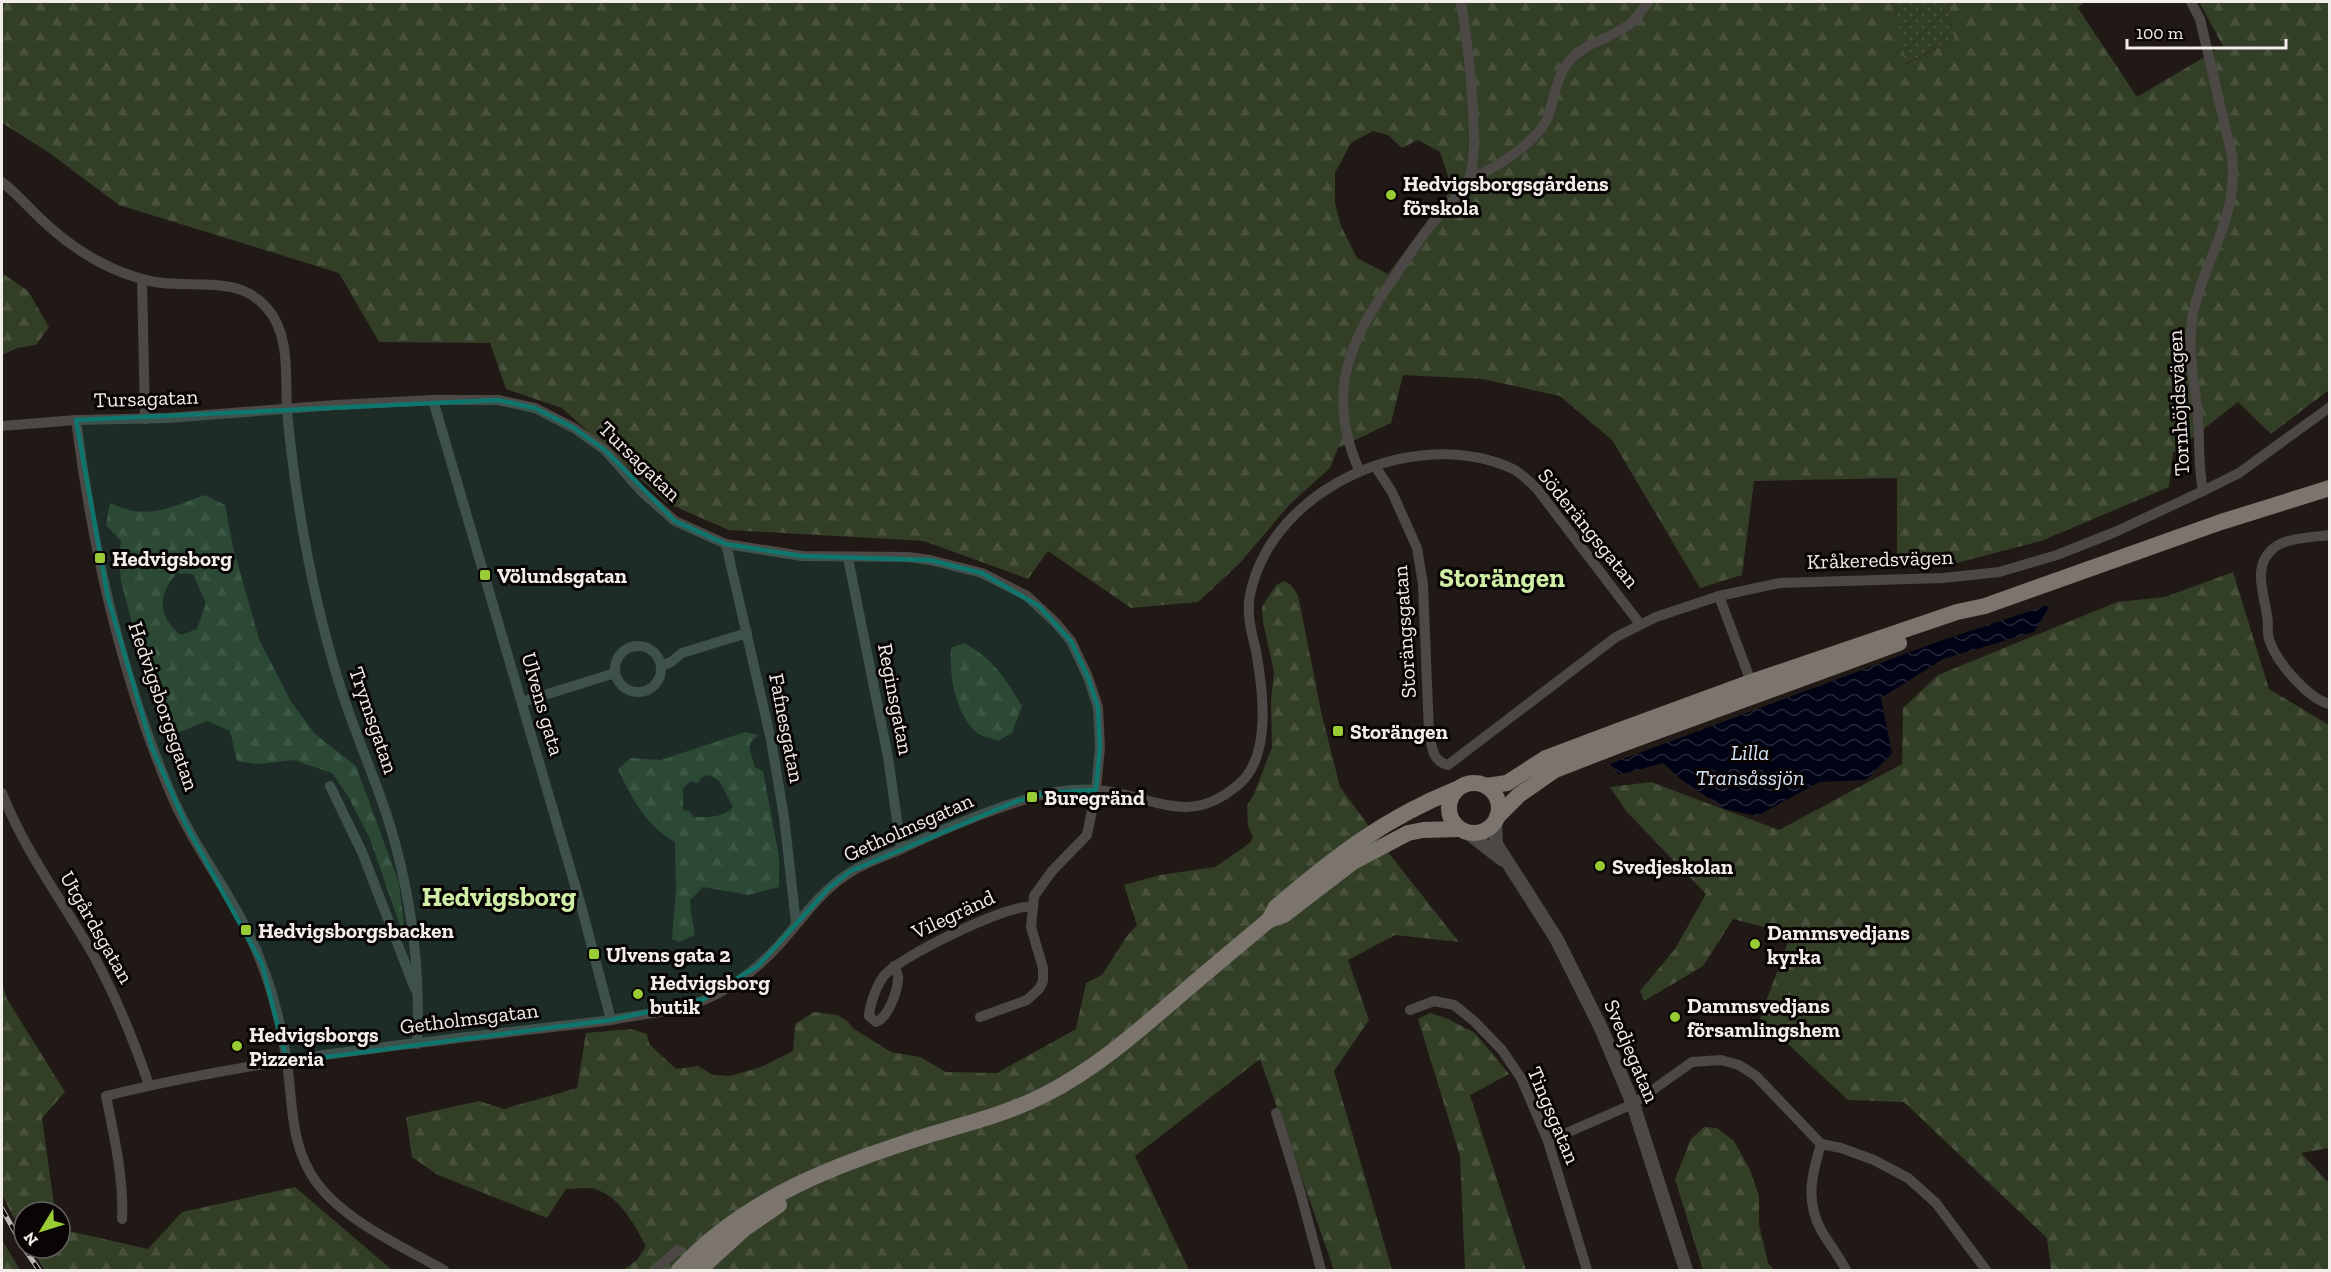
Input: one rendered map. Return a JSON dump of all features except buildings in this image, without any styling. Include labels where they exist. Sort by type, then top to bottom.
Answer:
[{"type":"main road","points":[[1269,920],[1284,915],[1353,862],[1408,833],[1424,830],[1483,831],[1519,795],[1555,771],[1754,689],[1958,612],[1985,606],[2221,522],[2330,488]]},
{"type":"main road","points":[[679,1270],[708,1242],[736,1220],[788,1188],[878,1151],[987,1117],[1041,1097],[1081,1076],[1120,1047],[1269,920],[1276,907],[1345,850],[1399,816],[1471,783],[1486,786],[1507,783],[1546,758],[1754,689]]},
{"type":"main road","points":[[1486,786],[1497,800],[1496,819]]},
{"type":"main road","points":[[1457,789],[1450,798],[1449,809],[1452,820],[1464,830]]},
{"type":"main road","points":[[699,1270],[744,1229],[793,1195],[808,1181]]},
{"type":"street","points":[[1461,2],[1470,58],[1474,128],[1474,155],[1469,180]]},
{"type":"street","points":[[1359,470],[1345,431],[1342,390],[1349,359],[1371,309],[1418,243],[1469,180],[1496,167],[1538,132],[1549,116],[1557,82],[1564,67],[1583,48],[1627,26],[1648,2]]},
{"type":"street","name":"Tornhöjdsvägen","points":[[2191,2],[2200,19],[2232,156],[2234,174],[2230,209],[2194,306],[2191,340],[2198,422],[2198,470],[2203,491]]},
{"type":"street","name":"Trymsgatan","points":[[2,182],[50,228],[77,250],[119,272],[142,279],[180,285],[215,284],[237,288],[257,297],[269,309],[279,329],[284,351],[287,409],[296,491],[308,560],[342,692],[388,821],[401,865],[415,950],[418,998],[417,1044]]},
{"type":"street","points":[[142,279],[145,419]]},
{"type":"street","name":"Tursagatan","points":[[2,426],[433,400],[498,400],[536,408],[565,423],[605,450],[641,491],[675,521],[726,544],[802,556],[908,557],[930,560],[964,568],[1001,582],[1027,596],[1071,641],[1085,669],[1098,706],[1100,747],[1096,790],[1087,835],[1040,885],[1031,907]]},
{"type":"street","name":"Ulvens gata","points":[[433,400],[585,920],[611,1020]]},
{"type":"street","name":"Kråkeredsvägen","points":[[1443,764],[1451,764],[1567,673],[1617,637],[1640,624],[1719,596],[1780,583],[1943,578],[1999,572],[2057,555],[2115,532],[2203,491],[2259,459],[2330,407]]},
{"type":"street","name":"Hedvigsborgsgatan","points":[[76,420],[88,505],[108,598],[128,672],[152,748],[186,825],[246,930],[262,964],[287,1062],[293,1128],[303,1161],[317,1184],[347,1212],[444,1270]]},
{"type":"street","name":"Söderängsgatan","points":[[1359,470],[1413,458],[1443,455],[1472,456],[1516,471],[1537,489],[1640,624]]},
{"type":"street","name":"Storängsgatan","points":[[1375,466],[1392,492],[1417,549],[1424,584],[1430,733],[1433,754],[1443,764]]},
{"type":"street","name":"Getholmsgatan","points":[[122,1219],[115,1144],[106,1096],[207,1074],[417,1044],[611,1020],[666,1010],[702,1000],[731,985],[758,966],[829,888],[851,871],[1015,802],[1047,793],[1096,790],[1126,794],[1163,806],[1181,808],[1208,804],[1220,799],[1242,782],[1257,757],[1262,737],[1260,686],[1248,601],[1254,576],[1275,536],[1293,516],[1332,484],[1359,470]]},
{"type":"street","points":[[2330,535],[2300,539],[2276,546],[2263,562],[2259,581],[2268,617],[2269,641],[2280,662],[2305,688],[2323,703],[2330,704]]},
{"type":"street","name":"Fafnesgatan","points":[[726,544],[771,740],[784,817],[796,923]]},
{"type":"street","name":"Reginsgatan","points":[[848,558],[888,757],[901,849]]},
{"type":"street","points":[[1719,596],[1754,689]]},
{"type":"street","points":[[661,666],[671,662],[681,653],[747,633]]},
{"type":"street","points":[[639,646],[653,652],[661,666],[654,685],[638,692],[623,686],[615,673],[618,658],[629,647],[639,646]]},
{"type":"street","points":[[522,702],[615,673]]},
{"type":"street","points":[[330,786],[362,852],[418,998]]},
{"type":"street","name":"Utgårdsgatan","points":[[2,793],[25,843],[88,947],[118,1003],[149,1085]]},
{"type":"street","name":"Svedjegatan","points":[[1496,819],[1496,844],[1556,938],[1601,1029],[1633,1104],[1686,1270]]},
{"type":"street","name":"Svedjegatan","points":[[1464,830],[1507,863]]},
{"type":"street","points":[[980,1017],[1027,1000],[1034,995],[1043,981],[1043,968],[1030,927],[1031,907]]},
{"type":"street","name":"Vilegränd","points":[[894,966],[929,945],[1010,909],[1031,907]]},
{"type":"street","name":"Tingsgatan","points":[[1410,1010],[1434,1001],[1454,1005],[1474,1021],[1502,1050],[1521,1078],[1548,1141],[1587,1270]]},
{"type":"street","points":[[1548,1141],[1633,1104],[1692,1062],[1721,1060],[1739,1065],[1756,1076],[1821,1143],[1874,1160],[1908,1178],[1936,1203],[1986,1270]]},
{"type":"street","points":[[1276,1113],[1321,1270]]},
{"type":"street","points":[[1821,1143],[1811,1180],[1812,1203],[1820,1229],[1846,1270]]},
{"type":"street","points":[[654,1270],[678,1250]]},
{"type":"highlighted area","points":[[498,400],[535,408],[574,428],[605,450],[675,521],[726,544],[802,556],[930,560],[982,573],[1039,606],[1071,641],[1088,677],[1098,707],[1100,747],[1096,790],[1047,793],[1015,802],[851,871],[829,888],[758,966],[702,1000],[611,1020],[287,1062],[262,964],[186,825],[152,748],[108,598],[76,420]]},
{"type":"green space","points":[[2,2],[1893,2],[1906,64],[1954,39],[1947,2],[2084,2],[2078,8],[2137,97],[2223,46],[2199,2],[2329,2],[2329,390],[2271,434],[2238,402],[2173,453],[2169,487],[2041,541],[1945,566],[1897,560],[1897,478],[1754,481],[1742,575],[1700,588],[1612,440],[1560,396],[1482,379],[1403,375],[1391,423],[1338,448],[1330,468],[1290,504],[1240,563],[1198,602],[1131,608],[1048,551],[1028,579],[924,541],[729,530],[667,503],[562,408],[506,389],[490,343],[379,342],[339,273],[119,205],[48,152],[2,123]],"holes":[[[1373,131],[1388,135],[1402,148],[1418,140],[1440,152],[1452,188],[1388,274],[1357,258],[1341,226],[1335,203],[1335,173],[1351,143]]]},
{"type":"green space","points":[[1893,2],[1947,2],[1954,39],[1905,64]]},
{"type":"green space","points":[[2,273],[28,291],[49,327],[36,345],[17,348],[2,355]]},
{"type":"green space","points":[[205,495],[225,505],[233,547],[259,639],[290,700],[315,734],[356,766],[399,883],[406,943],[370,839],[348,796],[332,773],[294,760],[258,764],[237,761],[230,731],[207,721],[168,737],[160,730],[121,581],[119,558],[121,541],[106,525],[110,503],[147,512],[169,508]],"holes":[[[177,573],[193,574],[206,603],[197,629],[181,635],[173,628],[164,613],[163,598],[170,581]]]},
{"type":"green space","points":[[2233,572],[2269,689],[2329,725],[2329,1148],[2301,1153],[2329,1183],[2329,1270],[2051,1270],[2047,1238],[1904,1102],[1848,1100],[1760,1018],[1791,934],[1733,919],[1703,966],[1644,1001],[1640,991],[1675,949],[1706,894],[1626,811],[1610,787],[1651,782],[1779,830],[1902,764],[1903,708],[1938,675],[2117,602],[2165,597]]},
{"type":"green space","points":[[1284,581],[1291,585],[1298,595],[1321,711],[1340,787],[1459,942],[1395,935],[1348,960],[1369,1020],[1334,1071],[1392,1270],[1334,1270],[1260,1059],[1135,1156],[1189,1270],[623,1270],[637,1260],[646,1246],[626,1213],[604,1193],[592,1188],[566,1189],[547,1218],[438,1175],[412,1157],[406,1117],[479,1101],[504,1109],[577,1088],[586,1033],[631,1029],[647,1034],[649,1044],[676,1069],[698,1066],[713,1075],[730,1076],[761,1067],[793,1051],[795,1024],[814,1012],[837,1015],[846,1020],[854,1029],[891,1052],[920,1057],[946,1072],[997,1073],[1076,1029],[1086,983],[1102,975],[1127,936],[1137,925],[1124,885],[1160,875],[1215,867],[1250,843],[1253,838],[1248,826],[1247,806],[1272,747],[1271,701],[1274,672],[1262,607],[1276,585]]},
{"type":"green space","points":[[964,643],[991,662],[1022,706],[1012,733],[998,741],[976,732],[958,704],[952,682],[951,648]]},
{"type":"green space","points":[[745,732],[758,735],[750,743],[750,751],[755,767],[763,771],[779,857],[779,887],[748,895],[703,887],[690,900],[695,935],[680,942],[672,939],[676,888],[675,842],[648,820],[628,790],[618,769],[631,758],[661,760]],"holes":[[[710,775],[720,782],[733,807],[729,811],[715,816],[694,817],[689,811],[683,810],[683,788],[691,781],[698,783],[702,777]]]},
{"type":"green space","points":[[2,984],[7,999],[65,1092],[42,1118],[53,1200],[12,1200],[12,1214],[2,1195]]},
{"type":"green space","points":[[1430,1013],[1446,1018],[1475,1033],[1509,1074],[1470,1095],[1526,1270],[1465,1270],[1460,1156],[1418,1019]]},
{"type":"green space","points":[[1704,1127],[1717,1128],[1734,1141],[1750,1170],[1759,1196],[1759,1224],[1768,1263],[1774,1270],[1703,1270],[1675,1179],[1691,1139]]},
{"type":"green space","points":[[295,1187],[392,1270],[45,1270],[38,1260],[72,1260],[72,1232],[148,1249],[182,1212]]},
{"type":"green space","points":[[2,1240],[20,1270],[2,1270]]},
{"type":"water","name":"Lilla Transåssjön","points":[[2051,604],[2034,632],[1943,659],[1881,698],[1892,753],[1866,780],[1819,782],[1757,816],[1725,809],[1683,781],[1663,763],[1619,775],[1610,764],[1937,642]]},
{"type":"railway","points":[[2,1209],[12,1227]]},
{"type":"railway","points":[[32,1260],[39,1270]]},
{"type":"place","name":"Hedvigsborgsgårdens förskola","points":[[1391,195]]},
{"type":"place","name":"Hedvigsborg","points":[[100,558]]},
{"type":"place","name":"Völundsgatan","points":[[485,575]]},
{"type":"place","name":"Storängen","points":[[1338,731]]},
{"type":"place","name":"Buregränd","points":[[1032,797]]},
{"type":"place","name":"Svedjeskolan","points":[[1600,866]]},
{"type":"place","name":"Hedvigsborgsbacken","points":[[246,930]]},
{"type":"place","name":"Dammsvedjans kyrka","points":[[1755,944]]},
{"type":"place","name":"Ulvens gata 2","points":[[594,954]]},
{"type":"place","name":"Hedvigsborg butik","points":[[638,994]]},
{"type":"place","name":"Dammsvedjans församlingshem","points":[[1675,1017]]},
{"type":"place","name":"Hedvigsborgs Pizzeria","points":[[237,1046]]},
{"type":"district","name":"Storängen","points":[[1502,578]]},
{"type":"district","name":"Hedvigsborg","points":[[499,897]]}]
